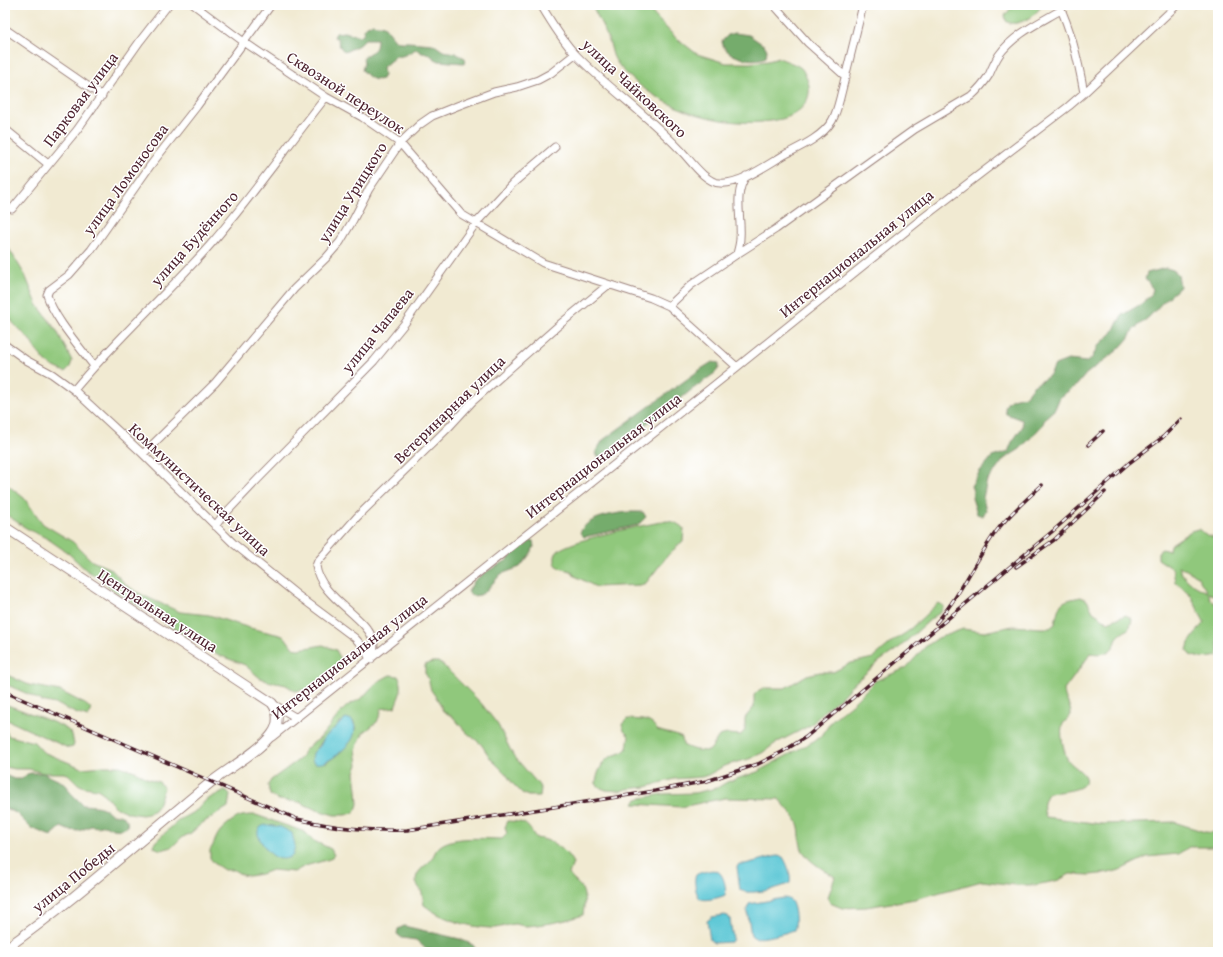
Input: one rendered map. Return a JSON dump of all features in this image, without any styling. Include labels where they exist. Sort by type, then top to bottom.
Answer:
[{"type":"street","name":"Парковая улица","points":[[12,209],[102,96],[168,5]]},
{"type":"street","name":"Сквозной переулок","points":[[194,5],[244,42],[326,97],[362,117],[400,143],[461,214],[543,263],[651,298],[669,306],[737,367]]},
{"type":"street","name":"улица Ломоносова","points":[[94,366],[62,323],[49,302],[47,295],[49,290],[69,275],[91,250],[150,166],[197,106],[271,5]]},
{"type":"street","name":"улица Чайковского","points":[[541,5],[554,26],[575,54],[675,144],[710,180],[719,184],[733,182],[747,176]]},
{"type":"street","points":[[774,5],[808,43],[846,77]]},
{"type":"street","points":[[737,254],[740,238],[739,208],[742,183],[747,176],[811,140],[832,122],[846,77],[863,5]]},
{"type":"street","name":"Интернациональная улица","points":[[141,840],[214,779],[267,741],[295,717],[432,610],[920,220],[1084,93],[1177,5]]},
{"type":"street","points":[[669,306],[691,285],[776,229],[915,129],[971,96],[979,89],[1005,48],[1022,33],[1060,7],[1080,68],[1084,93]]},
{"type":"street","points":[[5,29],[102,96]]},
{"type":"street","name":"улица Урицкого","points":[[143,454],[215,383],[290,294],[340,242],[369,189],[400,143],[419,125],[432,116],[494,92],[517,87],[538,80],[551,73],[575,54]]},
{"type":"street","name":"улица Будённого","points":[[74,390],[94,366],[209,246],[247,201],[326,97]]},
{"type":"street","points":[[5,129],[48,164]]},
{"type":"street","name":"улица Чапаева","points":[[215,526],[222,516],[374,361],[405,323],[476,223],[512,184],[555,147]]},
{"type":"street","name":"Ветеринарная улица","points":[[370,659],[373,650],[372,638],[365,626],[341,604],[320,581],[316,566],[318,561],[357,517],[445,431],[472,402],[608,285]]},
{"type":"street","name":"Коммунистическая улица","points":[[5,345],[26,360],[52,374],[74,390],[143,454],[215,526],[254,561],[355,638],[364,648],[370,659]]},
{"type":"street","name":"Центральная улица","points":[[5,527],[295,717]]},
{"type":"street","points":[[267,741],[277,724],[276,712],[272,703]]},
{"type":"street","name":"улица Победы","points":[[5,949],[80,892],[141,840]]},
{"type":"green space","points":[[592,5],[648,5],[654,15],[675,37],[697,54],[726,63],[750,63],[779,58],[794,64],[802,69],[807,79],[809,86],[808,99],[800,109],[789,117],[762,122],[719,120],[698,115],[677,107],[640,86],[620,66],[614,57],[604,29]]},
{"type":"green space","points":[[1014,5],[1042,5],[1036,13],[1026,20],[1010,23],[1006,21],[1005,15]]},
{"type":"green space","points":[[372,24],[384,26],[396,41],[433,44],[443,51],[455,53],[465,58],[466,62],[439,61],[429,54],[422,53],[416,49],[404,55],[396,56],[383,67],[384,75],[382,79],[373,79],[362,70],[364,63],[363,59],[374,50],[377,44],[377,39],[365,39],[359,45],[345,52],[340,46],[338,39],[334,37],[336,33],[344,32],[360,36],[363,34],[365,27]]},
{"type":"green space","points":[[735,33],[749,35],[765,46],[767,50],[766,57],[754,60],[740,58],[733,55],[724,47],[722,41],[728,35]]},
{"type":"green space","points":[[5,242],[25,275],[37,304],[57,331],[72,361],[70,367],[65,372],[46,362],[29,339],[13,323],[5,310]]},
{"type":"green space","points":[[1166,268],[1173,270],[1178,274],[1180,287],[1149,317],[1134,329],[1128,339],[1118,350],[1086,374],[1077,385],[1060,397],[1055,409],[1045,418],[1039,429],[1020,449],[1004,459],[987,480],[983,498],[986,510],[983,516],[977,514],[972,498],[973,491],[971,486],[980,471],[992,457],[1008,452],[1012,442],[1023,426],[1022,420],[1006,414],[1005,408],[1007,403],[1012,399],[1025,396],[1033,386],[1049,376],[1055,365],[1068,360],[1087,362],[1092,358],[1098,346],[1112,333],[1122,315],[1141,304],[1151,295],[1153,289],[1145,279],[1147,273]]},
{"type":"green space","points":[[712,362],[719,363],[719,368],[715,373],[666,411],[635,431],[619,450],[603,458],[597,456],[596,451],[603,440]]},
{"type":"green space","points":[[5,483],[24,498],[43,524],[73,542],[92,561],[111,569],[126,585],[144,596],[180,612],[209,615],[250,628],[280,635],[285,637],[293,648],[299,649],[323,645],[336,650],[342,661],[340,669],[310,689],[295,691],[286,685],[260,678],[245,665],[221,656],[179,633],[157,617],[114,591],[101,579],[86,570],[68,553],[48,539],[26,528],[5,514]]},
{"type":"green space","points":[[628,512],[643,512],[646,517],[638,525],[584,537],[580,533],[588,523],[594,520],[608,515]]},
{"type":"green space","points":[[667,521],[677,524],[684,529],[683,541],[668,555],[646,583],[641,585],[596,587],[575,576],[571,571],[559,568],[555,563],[555,555],[558,551],[577,542],[592,537]]},
{"type":"green space","points":[[1198,529],[1207,535],[1218,538],[1218,597],[1208,593],[1211,600],[1218,606],[1218,656],[1204,658],[1190,655],[1187,650],[1189,643],[1204,622],[1190,594],[1175,582],[1173,569],[1158,559],[1158,552],[1162,549],[1169,551],[1170,545],[1191,531]],"holes":[[[1179,566],[1197,576],[1207,592],[1186,579]]]},
{"type":"green space","points":[[528,538],[533,541],[534,547],[520,567],[501,574],[485,592],[480,595],[473,596],[468,592],[474,581],[484,573],[506,561]]},
{"type":"green space","points":[[1081,597],[1087,600],[1093,612],[1108,622],[1126,615],[1132,619],[1130,627],[1117,638],[1111,650],[1102,654],[1091,653],[1064,690],[1071,715],[1062,727],[1066,757],[1070,763],[1084,775],[1085,782],[1079,788],[1049,793],[1045,798],[1044,804],[1046,817],[1102,824],[1174,822],[1205,832],[1218,833],[1218,847],[1189,847],[1178,854],[1147,857],[1120,870],[1109,873],[1090,875],[1070,874],[1059,880],[1034,885],[1015,885],[982,881],[915,899],[866,907],[842,908],[830,903],[828,897],[835,877],[815,864],[805,854],[801,844],[798,823],[779,799],[725,798],[681,807],[634,804],[637,799],[663,794],[694,793],[717,788],[727,782],[757,772],[821,737],[832,720],[854,702],[875,681],[906,668],[925,647],[938,638],[963,629],[984,632],[1013,626],[1050,628],[1055,624],[1059,607],[1062,604],[1069,600]]},
{"type":"green space","points":[[938,603],[944,606],[941,612],[932,618],[899,648],[880,661],[853,684],[811,725],[776,743],[762,753],[749,759],[724,766],[702,777],[674,779],[646,787],[621,791],[606,790],[596,784],[598,773],[604,762],[610,757],[623,752],[627,748],[629,736],[624,731],[622,724],[627,719],[651,723],[657,730],[682,738],[683,745],[686,747],[696,750],[709,751],[719,736],[727,734],[741,735],[745,730],[745,718],[754,707],[754,695],[759,690],[764,688],[785,688],[807,675],[820,672],[833,672],[851,663],[873,658],[893,641],[907,632]]},
{"type":"green space","points":[[432,662],[438,662],[444,666],[481,703],[498,725],[513,755],[538,784],[541,789],[540,796],[528,796],[522,793],[491,759],[481,744],[466,732],[453,717],[443,711],[431,690],[425,673],[425,665]]},
{"type":"green space","points":[[5,674],[29,685],[60,691],[85,704],[90,708],[91,712],[88,717],[75,713],[59,705],[41,701],[5,684]]},
{"type":"green space","points":[[390,675],[398,676],[401,684],[401,692],[395,707],[380,709],[381,712],[377,722],[363,733],[356,749],[358,765],[355,772],[358,804],[356,810],[353,813],[345,815],[334,815],[317,810],[299,802],[279,800],[270,795],[268,785],[271,780],[301,758],[304,751],[319,739],[347,706],[362,698],[379,681]],"holes":[[[340,722],[354,722],[355,728],[351,740],[336,756],[325,763],[313,753]]]},
{"type":"green space","points":[[5,704],[50,721],[66,729],[72,735],[74,744],[73,747],[66,747],[5,719]]},
{"type":"green space","points":[[5,730],[9,736],[34,742],[43,752],[82,768],[120,766],[159,782],[164,788],[158,805],[148,814],[142,815],[129,813],[115,807],[102,792],[97,789],[84,787],[78,784],[68,774],[43,773],[29,769],[5,767]]},
{"type":"green space","points":[[43,773],[64,783],[70,792],[83,805],[102,807],[111,814],[125,818],[128,824],[127,827],[116,829],[105,825],[98,827],[91,826],[79,831],[68,830],[61,827],[51,836],[31,828],[16,813],[5,808],[5,775],[14,779],[22,779],[27,774]]},
{"type":"green space","points":[[225,790],[230,795],[228,807],[201,824],[191,833],[181,838],[172,847],[161,850],[154,847],[155,842],[179,820],[197,810],[206,800]]},
{"type":"green space","points":[[256,815],[305,832],[312,840],[331,849],[334,855],[330,859],[305,866],[294,872],[272,870],[249,876],[242,875],[234,870],[224,870],[215,864],[210,858],[210,850],[221,830],[239,817]]},
{"type":"green space","points":[[508,821],[525,824],[536,838],[547,840],[558,846],[570,858],[573,863],[569,874],[581,887],[584,895],[583,915],[547,924],[526,926],[514,924],[490,928],[473,926],[455,921],[438,914],[424,905],[422,893],[416,882],[416,878],[419,872],[431,860],[438,848],[445,843],[460,839],[502,839],[507,834],[505,827]]},
{"type":"green space","points":[[404,926],[460,939],[473,945],[477,951],[447,952],[426,949],[416,940],[402,938],[397,934],[398,929]]},
{"type":"water","points":[[346,718],[352,720],[355,726],[351,741],[344,749],[328,761],[323,763],[313,762],[313,753],[320,746],[324,738]]},
{"type":"water","points":[[268,825],[281,827],[292,833],[295,845],[293,855],[284,859],[275,857],[268,851],[262,843],[258,832],[261,827]]},
{"type":"water","points":[[777,856],[783,857],[786,863],[790,873],[790,883],[758,892],[745,892],[740,890],[737,867],[739,864],[745,864]]},
{"type":"water","points":[[712,870],[719,873],[723,878],[726,892],[725,895],[718,898],[703,900],[699,898],[695,877],[698,874]]},
{"type":"water","points":[[784,898],[792,902],[795,919],[794,930],[767,937],[753,937],[751,935],[747,909],[749,904]]},
{"type":"water","points":[[724,915],[728,916],[730,919],[733,939],[731,942],[714,943],[710,940],[707,921],[712,917]]},
{"type":"railway","points":[[5,692],[297,819],[338,827],[378,830],[407,830],[655,791],[707,781],[758,764],[782,752],[806,737],[1054,530],[1129,463],[1163,437],[1181,419]]},
{"type":"railway","points":[[1088,445],[1103,431]]},
{"type":"railway","points":[[936,623],[960,591],[987,544],[1000,526],[1042,485]]},
{"type":"railway","points":[[1016,567],[1054,540],[1105,492]]}]
